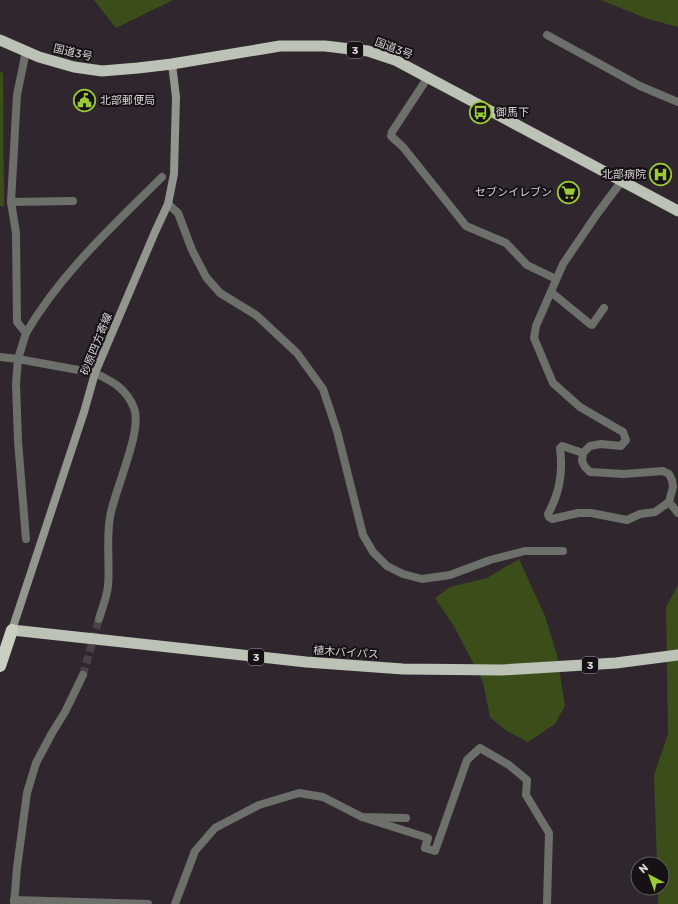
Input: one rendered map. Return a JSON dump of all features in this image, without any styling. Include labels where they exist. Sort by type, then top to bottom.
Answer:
[{"type":"highway","name":"国道3号","points":[[0,40],[39,57],[74,67],[102,71],[172,64],[280,46],[325,46],[368,51],[395,60],[428,77],[621,182],[678,211]]},
{"type":"highway","points":[[0,666],[12,630]]},
{"type":"highway","name":"植木バイパス","points":[[12,630],[306,662],[403,669],[502,670],[616,663],[678,654]]},
{"type":"main road","name":"砂原四方寄線","points":[[12,630],[84,412],[95,372],[168,204],[174,174],[176,96],[172,64]]},
{"type":"street","points":[[547,35],[640,86],[678,102]]},
{"type":"street","points":[[26,52],[17,95],[11,202],[16,233],[17,322],[26,333]]},
{"type":"street","points":[[428,77],[392,132],[391,136],[403,147],[466,226],[506,243],[526,265],[556,279]]},
{"type":"street","points":[[26,539],[16,384],[18,359],[26,333],[39,310],[81,260],[162,177]]},
{"type":"street","points":[[583,453],[562,446],[560,448],[562,476],[559,489],[548,514],[552,519],[578,513],[591,513],[627,520],[640,514],[655,512],[669,502],[673,487],[672,480],[669,474],[663,471],[624,474],[590,472],[585,468],[582,461],[583,453],[590,446],[601,444],[621,446],[626,440],[624,432],[580,407],[553,383],[534,338],[536,326],[563,264],[621,182]]},
{"type":"street","points":[[11,202],[73,201]]},
{"type":"street","points":[[168,204],[178,213],[192,250],[206,277],[220,292],[256,315],[297,353],[323,389],[337,431],[363,535],[372,552],[387,566],[403,574],[422,579],[450,575],[490,560],[525,551],[563,551]]},
{"type":"street","points":[[551,292],[592,325],[604,308]]},
{"type":"street","points":[[0,357],[95,372],[117,384],[126,392],[135,409],[136,427],[110,516],[108,588],[99,619]]},
{"type":"street","points":[[669,502],[678,513]]},
{"type":"street","points":[[83,675],[65,712],[36,763],[27,793],[14,902],[148,904]]},
{"type":"street","points":[[175,904],[195,852],[215,828],[259,805],[299,793],[323,796],[362,818],[428,838],[425,848],[435,851],[466,760],[480,748],[509,765],[527,780],[526,794],[549,833],[547,904]]},
{"type":"street","points":[[362,818],[406,818]]},
{"type":"green space","points":[[94,0],[173,0],[116,28]]},
{"type":"green space","points":[[601,0],[678,0],[678,27],[645,18]]},
{"type":"green space","points":[[0,72],[3,73],[4,207],[0,206]]},
{"type":"green space","points":[[519,559],[545,616],[557,655],[565,706],[555,724],[528,742],[505,730],[490,717],[483,682],[455,628],[435,598],[450,587],[487,578]]},
{"type":"green space","points":[[678,585],[678,904],[658,904],[658,896],[670,896],[670,856],[657,856],[654,775],[668,734],[666,607]]},
{"type":"tunnel","points":[[83,675],[99,619]]},
{"type":"place","name":"北部郵便局","points":[[84,100]]},
{"type":"place","name":"御馬下","points":[[480,112]]},
{"type":"place","name":"北部病院","points":[[661,174]]},
{"type":"place","name":"セブンイレブン","points":[[568,192]]}]
